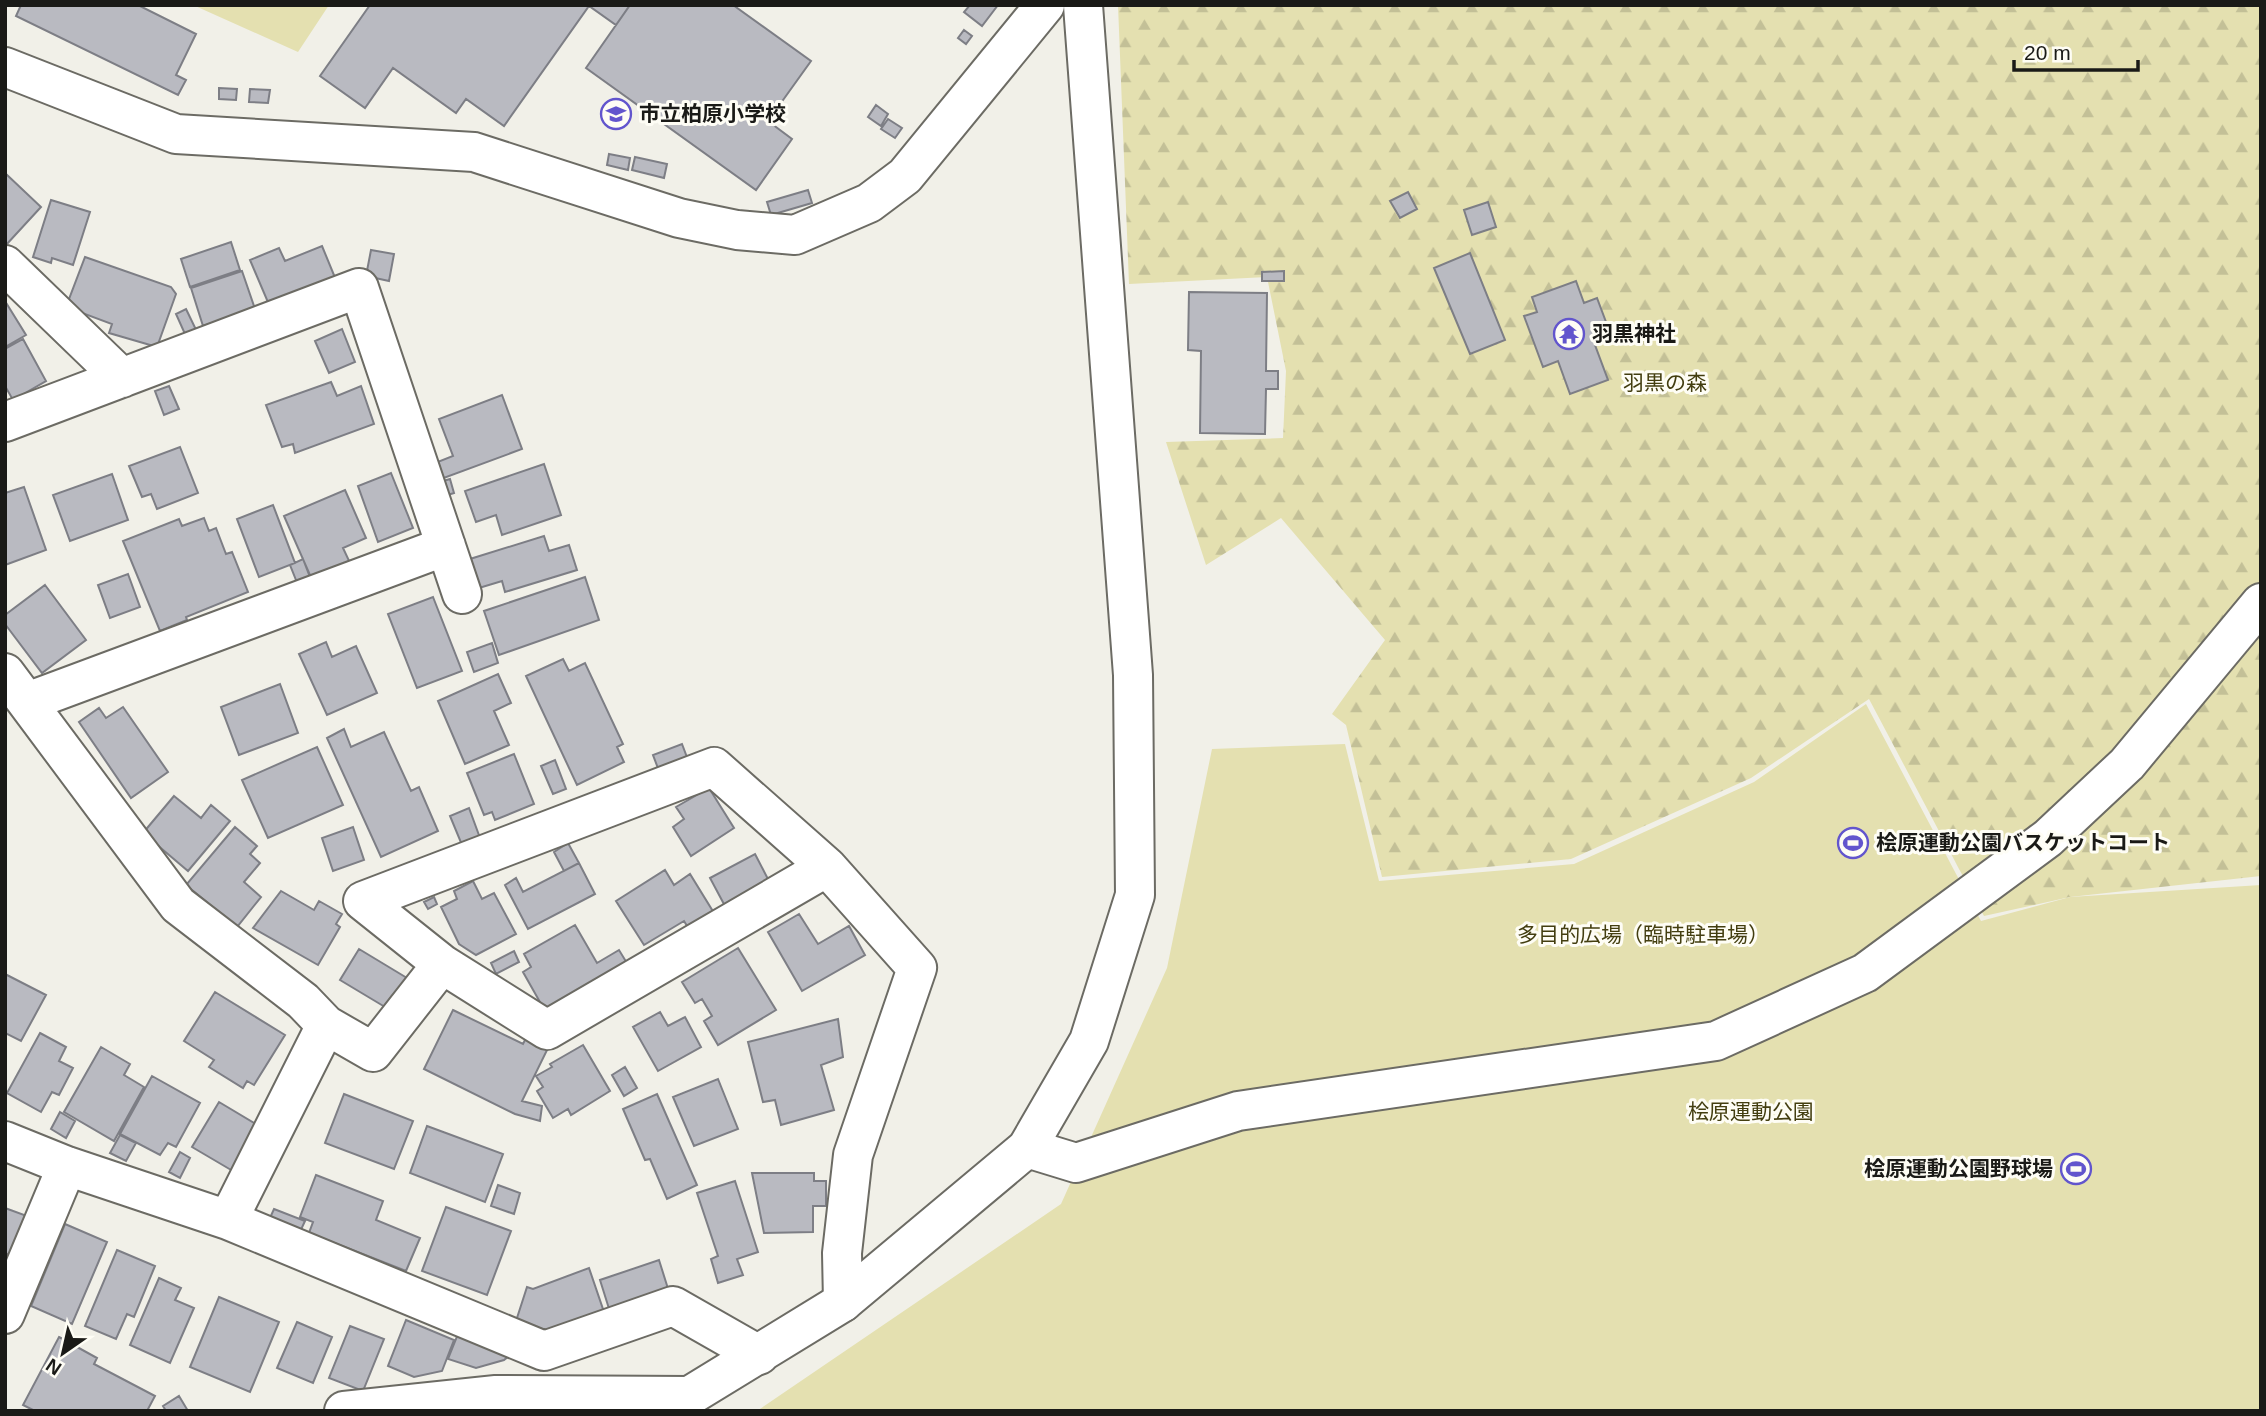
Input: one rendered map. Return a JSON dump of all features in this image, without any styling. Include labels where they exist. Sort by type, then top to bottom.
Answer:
[{"type":"street","points":[[5,67],[176,134],[474,152],[679,218],[737,230],[795,235],[869,203],[905,176],[1045,5]]},
{"type":"street","points":[[344,1411],[496,1395],[678,1403],[844,1302],[1027,1148],[1088,1041],[1135,895],[1133,675],[1083,5]]},
{"type":"street","points":[[5,265],[122,378]]},
{"type":"street","points":[[5,422],[359,288],[462,594]]},
{"type":"street","points":[[442,964],[373,1052],[326,1025],[303,1001],[178,905],[16,687],[446,546]]},
{"type":"street","points":[[1027,1148],[1076,1163],[1238,1111],[1716,1041],[1865,973],[2048,838],[2127,764],[2261,603]]},
{"type":"street","points":[[827,867],[547,1030],[442,964],[363,901],[714,767],[827,867],[918,968],[853,1155],[842,1252],[844,1302]]},
{"type":"street","points":[[228,1220],[326,1025]]},
{"type":"street","points":[[5,1141],[67,1166],[228,1220],[544,1351],[673,1306],[759,1355]]},
{"type":"street","points":[[5,1314],[67,1166]]},
{"type":"green space","points":[[193,5],[329,5],[298,52]]},
{"type":"green space","name":"羽黒の森","points":[[1118,5],[2261,5],[2261,876],[2070,897],[1984,916],[1869,699],[1751,778],[1571,859],[1382,877],[1346,725],[1332,714],[1385,640],[1281,518],[1206,565],[1166,442],[1283,438],[1286,371],[1267,277],[1129,284]]},
{"type":"green space","name":"桧原運動公園","points":[[1866,704],[1981,921],[2070,897],[2261,885],[2261,1411],[757,1411],[1061,1204],[1167,968],[1212,749],[1345,744],[1379,881],[1574,864],[1754,782]]},
{"type":"building","points":[[21,5],[138,5],[196,34],[176,75],[186,80],[178,95],[16,16]]},
{"type":"building","points":[[370,5],[630,5],[616,25],[589,6],[504,126],[466,99],[456,113],[393,68],[365,108],[320,76]]},
{"type":"building","points":[[630,5],[733,5],[811,61],[768,121],[792,139],[756,190],[586,68]]},
{"type":"building","points":[[970,5],[998,5],[982,26],[964,12]]},
{"type":"building","points":[[964,30],[972,36],[966,44],[958,38]]},
{"type":"building","points":[[219,88],[237,89],[236,100],[219,99]]},
{"type":"building","points":[[250,89],[270,90],[268,103],[249,102]]},
{"type":"building","points":[[876,105],[888,114],[881,126],[868,117]]},
{"type":"building","points":[[888,119],[902,128],[895,138],[881,129]]},
{"type":"building","points":[[609,154],[630,158],[628,170],[607,165]]},
{"type":"building","points":[[635,157],[667,164],[664,178],[632,170]]},
{"type":"building","points":[[5,173],[41,207],[6,245],[5,244]]},
{"type":"building","points":[[808,190],[812,203],[771,215],[767,202]]},
{"type":"building","points":[[1408,192],[1417,209],[1400,218],[1390,201]]},
{"type":"building","points":[[51,200],[90,212],[73,265],[52,258],[51,263],[33,257]]},
{"type":"building","points":[[1488,202],[1496,227],[1472,235],[1464,210]]},
{"type":"building","points":[[231,242],[240,270],[190,287],[181,259]]},
{"type":"building","points":[[322,246],[336,280],[270,307],[250,260],[279,248],[285,261]]},
{"type":"building","points":[[371,250],[394,254],[389,281],[366,276]]},
{"type":"building","points":[[1470,253],[1505,340],[1470,354],[1434,268]]},
{"type":"building","points":[[85,257],[171,287],[176,294],[157,347],[109,333],[112,324],[66,307]]},
{"type":"building","points":[[242,271],[255,309],[203,326],[191,288]]},
{"type":"building","points":[[1284,271],[1284,281],[1262,281],[1262,272]]},
{"type":"building","points":[[1576,281],[1584,303],[1597,298],[1612,338],[1595,345],[1608,380],[1570,394],[1558,361],[1543,367],[1524,316],[1537,312],[1532,297]]},
{"type":"building","points":[[1189,292],[1267,293],[1266,371],[1278,371],[1278,389],[1266,389],[1265,434],[1200,433],[1201,351],[1188,350]]},
{"type":"building","points":[[5,301],[26,335],[5,347]]},
{"type":"building","points":[[186,309],[200,338],[189,343],[176,314]]},
{"type":"building","points":[[342,329],[355,362],[329,373],[315,341]]},
{"type":"building","points":[[23,339],[46,381],[13,400],[5,386],[5,349]]},
{"type":"building","points":[[331,382],[337,396],[361,386],[374,424],[295,453],[293,444],[282,447],[266,405]]},
{"type":"building","points":[[169,386],[179,409],[164,415],[155,391]]},
{"type":"building","points":[[502,395],[522,449],[441,479],[435,463],[453,456],[439,419]]},
{"type":"building","points":[[180,447],[198,493],[157,509],[151,494],[142,497],[129,466]]},
{"type":"building","points":[[544,464],[561,515],[502,535],[496,515],[476,522],[465,491]]},
{"type":"building","points":[[391,473],[413,528],[378,542],[358,486]]},
{"type":"building","points":[[112,474],[128,520],[70,541],[53,495]]},
{"type":"building","points":[[450,479],[454,493],[444,496],[440,482]]},
{"type":"building","points":[[24,487],[46,550],[5,565],[5,493]]},
{"type":"building","points":[[345,490],[366,538],[343,548],[351,565],[313,582],[284,516]]},
{"type":"building","points":[[273,505],[295,563],[259,577],[237,519]]},
{"type":"building","points":[[204,518],[209,531],[216,528],[226,554],[232,552],[248,592],[186,617],[187,620],[160,631],[123,541],[179,519],[182,526]]},
{"type":"building","points":[[544,536],[549,551],[569,545],[577,570],[505,592],[502,581],[479,588],[470,559]]},
{"type":"building","points":[[303,559],[313,585],[300,590],[290,565]]},
{"type":"building","points":[[128,574],[140,607],[110,618],[98,585]]},
{"type":"building","points":[[585,577],[599,620],[499,655],[484,611]]},
{"type":"building","points":[[45,585],[86,640],[42,673],[5,624],[5,615]]},
{"type":"building","points":[[433,597],[462,671],[417,688],[388,614]]},
{"type":"building","points":[[326,642],[332,657],[356,646],[377,693],[327,715],[299,654]]},
{"type":"building","points":[[492,643],[498,663],[474,672],[467,652]]},
{"type":"building","points":[[563,659],[569,671],[585,663],[623,744],[617,747],[624,762],[577,785],[526,676]]},
{"type":"building","points":[[498,674],[511,703],[494,711],[509,745],[465,764],[438,701]]},
{"type":"building","points":[[280,684],[298,733],[239,755],[221,707]]},
{"type":"building","points":[[123,707],[168,772],[131,798],[79,722],[99,708],[106,718]]},
{"type":"building","points":[[344,729],[351,747],[384,732],[411,791],[419,787],[438,831],[381,857],[327,738]]},
{"type":"building","points":[[682,744],[688,760],[659,771],[653,755]]},
{"type":"building","points":[[317,747],[343,805],[268,838],[242,780]]},
{"type":"building","points":[[514,754],[534,804],[495,820],[492,812],[484,815],[467,773]]},
{"type":"building","points":[[555,760],[566,789],[553,794],[541,766]]},
{"type":"building","points":[[709,788],[734,828],[691,856],[673,827],[684,819],[676,807]]},
{"type":"building","points":[[174,796],[201,818],[211,805],[230,821],[188,871],[143,833]]},
{"type":"building","points":[[469,808],[480,838],[462,845],[450,816]]},
{"type":"building","points":[[235,827],[257,846],[250,854],[260,863],[244,882],[261,897],[237,927],[186,885]]},
{"type":"building","points":[[353,827],[364,860],[333,871],[322,838]]},
{"type":"building","points":[[568,843],[579,863],[564,871],[554,852]]},
{"type":"building","points":[[755,854],[769,881],[725,906],[710,878]]},
{"type":"building","points":[[579,863],[595,894],[528,929],[505,885],[516,878],[523,892]]},
{"type":"building","points":[[665,870],[674,885],[690,874],[714,913],[689,929],[684,921],[644,945],[616,901]]},
{"type":"building","points":[[473,881],[482,899],[494,893],[516,934],[476,955],[459,944],[441,907],[457,899],[454,891]]},
{"type":"building","points":[[281,891],[314,910],[319,901],[342,914],[336,924],[340,927],[318,965],[253,928]]},
{"type":"building","points":[[434,897],[437,904],[428,909],[424,902]]},
{"type":"building","points":[[799,914],[818,944],[849,926],[865,955],[802,991],[768,932]]},
{"type":"building","points":[[575,925],[597,963],[619,950],[630,968],[545,1011],[523,972],[531,967],[524,954]]},
{"type":"building","points":[[738,948],[776,1010],[718,1045],[704,1021],[712,1016],[702,999],[695,1003],[682,982]]},
{"type":"building","points":[[359,949],[412,981],[400,1002],[391,997],[385,1007],[340,980]]},
{"type":"building","points":[[514,951],[519,962],[496,974],[491,963]]},
{"type":"building","points":[[5,974],[46,995],[21,1041],[5,1033]]},
{"type":"building","points":[[215,992],[285,1035],[254,1085],[247,1081],[243,1088],[209,1067],[214,1060],[184,1041]]},
{"type":"building","points":[[453,1010],[523,1044],[527,1036],[549,1046],[522,1101],[542,1106],[540,1121],[515,1114],[424,1069]]},
{"type":"building","points":[[660,1012],[668,1026],[685,1017],[701,1047],[658,1071],[633,1027]]},
{"type":"building","points":[[838,1019],[843,1057],[821,1065],[834,1110],[781,1125],[775,1100],[763,1102],[748,1042]]},
{"type":"building","points":[[40,1033],[66,1047],[59,1061],[73,1068],[59,1095],[52,1092],[41,1112],[7,1093]]},
{"type":"building","points":[[583,1045],[610,1091],[571,1115],[568,1109],[553,1118],[537,1091],[543,1087],[536,1076],[552,1067],[550,1064]]},
{"type":"building","points":[[101,1047],[130,1064],[124,1075],[144,1087],[114,1141],[64,1112]]},
{"type":"building","points":[[625,1067],[637,1088],[624,1096],[612,1075]]},
{"type":"building","points":[[152,1076],[200,1103],[176,1147],[168,1143],[160,1155],[120,1134]]},
{"type":"building","points":[[718,1079],[738,1129],[694,1146],[673,1097]]},
{"type":"building","points":[[344,1094],[413,1121],[394,1169],[325,1143]]},
{"type":"building","points":[[657,1094],[697,1185],[667,1199],[650,1159],[645,1160],[623,1109]]},
{"type":"building","points":[[219,1102],[269,1132],[243,1177],[192,1147]]},
{"type":"building","points":[[60,1112],[75,1121],[66,1138],[51,1129]]},
{"type":"building","points":[[427,1126],[503,1154],[485,1202],[410,1173]]},
{"type":"building","points":[[120,1135],[136,1143],[126,1161],[110,1153]]},
{"type":"building","points":[[180,1152],[190,1158],[180,1178],[169,1172]]},
{"type":"building","points":[[752,1173],[814,1173],[814,1181],[826,1181],[826,1206],[813,1206],[813,1232],[764,1233]]},
{"type":"building","points":[[316,1175],[383,1201],[376,1220],[420,1238],[406,1271],[309,1233],[313,1222],[300,1217]]},
{"type":"building","points":[[735,1181],[758,1252],[737,1259],[743,1275],[718,1283],[711,1259],[718,1256],[697,1193]]},
{"type":"building","points":[[498,1185],[520,1193],[514,1214],[491,1206]]},
{"type":"building","points":[[446,1207],[511,1231],[487,1295],[422,1271]]},
{"type":"building","points":[[5,1208],[27,1216],[12,1256],[5,1253]]},
{"type":"building","points":[[274,1209],[305,1221],[299,1234],[269,1220]]},
{"type":"building","points":[[65,1224],[107,1242],[72,1324],[31,1306]]},
{"type":"building","points":[[117,1250],[155,1266],[134,1317],[127,1314],[116,1339],[85,1326]]},
{"type":"building","points":[[659,1260],[670,1295],[611,1315],[600,1280]]},
{"type":"building","points":[[589,1268],[605,1315],[555,1333],[516,1321],[527,1287],[533,1289]]},
{"type":"building","points":[[159,1278],[181,1288],[175,1300],[194,1308],[170,1363],[130,1345]]},
{"type":"building","points":[[219,1297],[279,1322],[250,1392],[190,1367]]},
{"type":"building","points":[[406,1320],[454,1340],[442,1371],[414,1377],[388,1366]]},
{"type":"building","points":[[297,1322],[332,1337],[313,1383],[277,1368]]},
{"type":"building","points":[[350,1326],[384,1339],[363,1391],[329,1378]]},
{"type":"building","points":[[460,1329],[513,1353],[504,1360],[476,1368],[448,1359]]},
{"type":"building","points":[[59,1337],[97,1358],[94,1364],[155,1396],[147,1411],[35,1411],[23,1405]]},
{"type":"building","points":[[179,1396],[188,1411],[166,1411],[163,1406]]},
{"type":"place","name":"市立柏原小学校","points":[[616,114]]},
{"type":"place","name":"羽黒神社","points":[[1569,334]]},
{"type":"place","name":"桧原運動公園バスケットコート","points":[[1853,843]]},
{"type":"place","name":"桧原運動公園野球場","points":[[2076,1169]]},
{"type":"park label","name":"多目的広場（臨時駐車場）","points":[[1643,935]]}]
